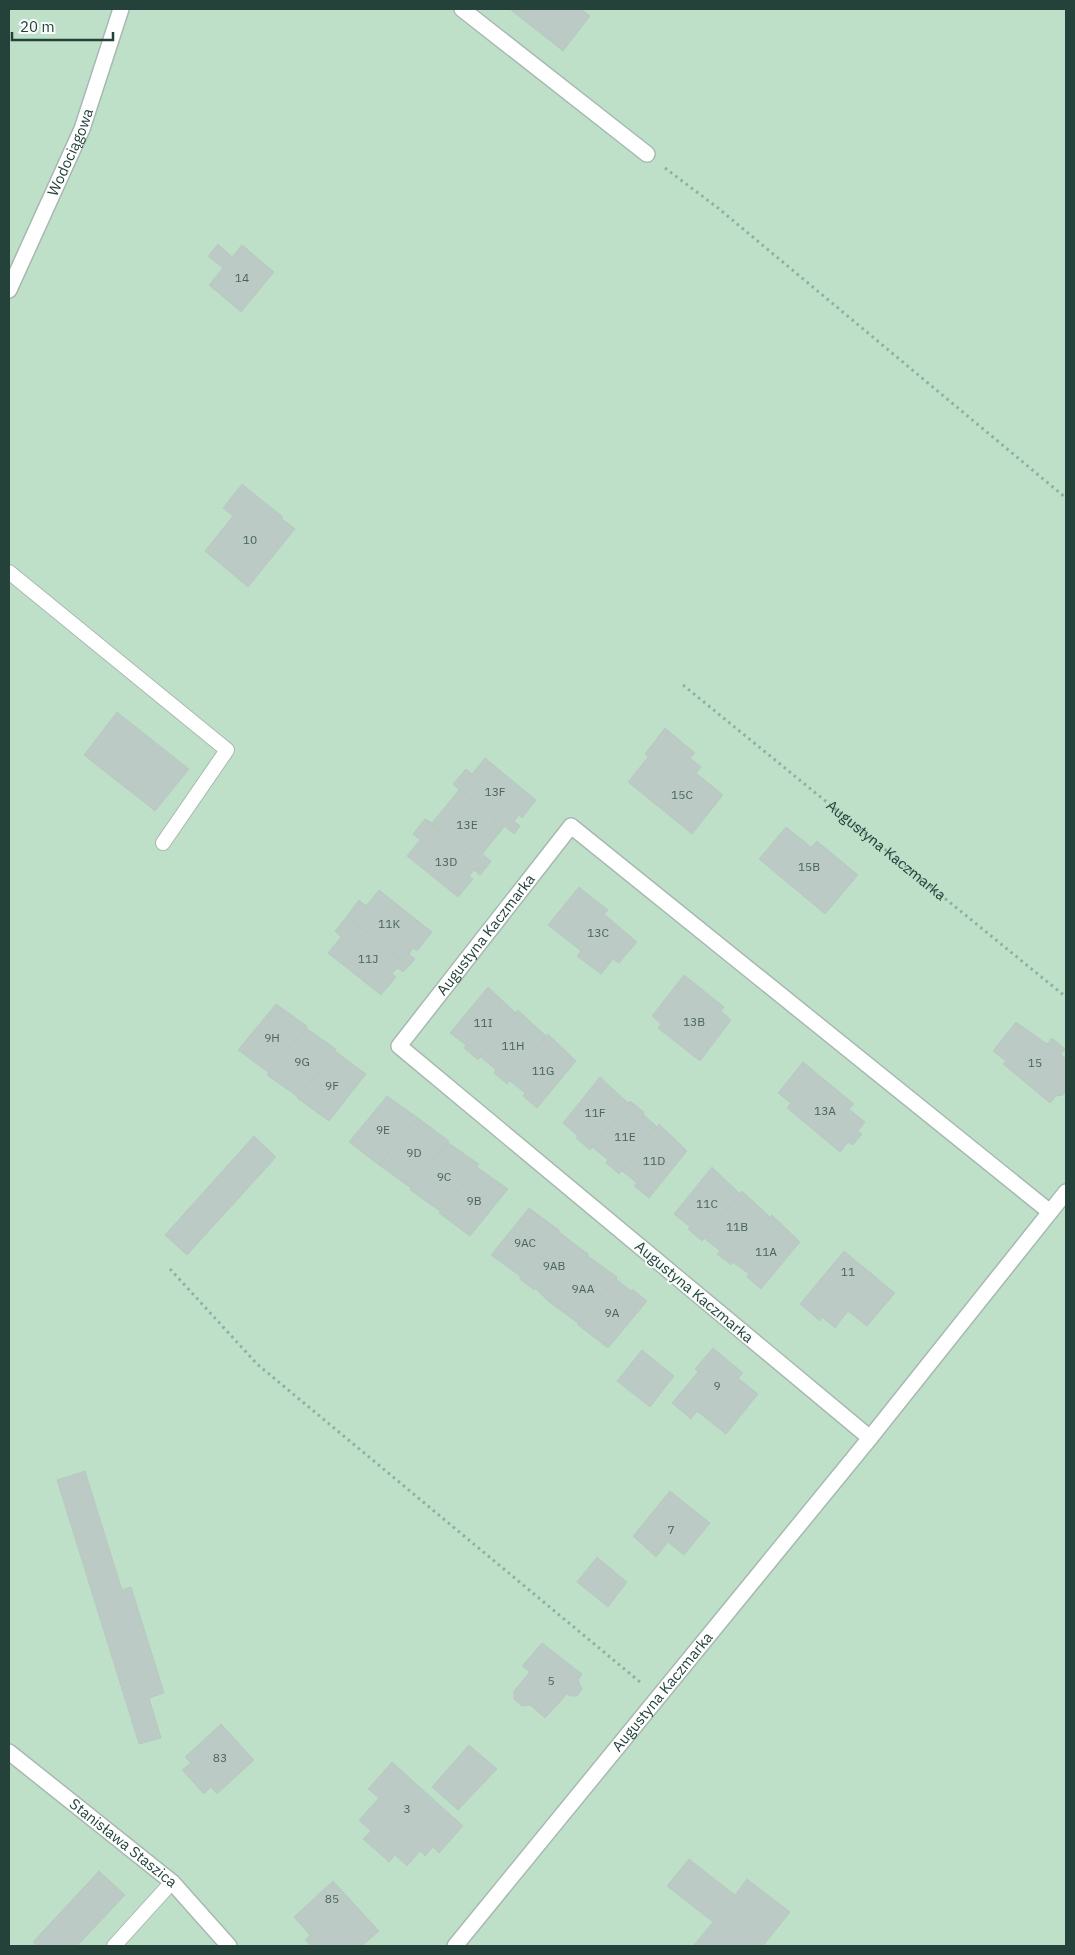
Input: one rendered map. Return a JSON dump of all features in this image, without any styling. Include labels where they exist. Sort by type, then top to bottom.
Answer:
[{"type":"street","name":"Wodociągowa","points":[[9,290],[82,129],[121,9]]},
{"type":"street","points":[[462,9],[647,154]]},
{"type":"street","name":"Augustyna Kaczmarka","points":[[870,1438],[399,1046],[571,826],[1050,1212]]},
{"type":"street","name":"Augustyna Kaczmarka","points":[[455,1946],[870,1438],[1066,1192]]},
{"type":"street","name":"Stanisława Staszica","points":[[9,1752],[172,1882],[229,1946]]},
{"type":"lane","points":[[9,572],[227,750],[163,843]]},
{"type":"lane","points":[[114,1946],[172,1882]]},
{"type":"path","points":[[647,154],[718,208],[1066,498]]},
{"type":"path","name":"Augustyna Kaczmarka","points":[[683,685],[1066,997]]},
{"type":"path","points":[[170,1269],[257,1364],[658,1696]]},
{"type":"green space","points":[[9,9],[1066,9],[1066,1946],[9,1946]]},
{"type":"building","points":[[512,9],[581,9],[590,16],[563,51]]},
{"type":"building","points":[[218,244],[232,257],[242,245],[274,272],[241,312],[209,285],[223,268],[208,256]]},
{"type":"building","points":[[242,484],[295,529],[248,587],[205,551],[233,516],[223,508]]},
{"type":"building","points":[[117,712],[189,769],[155,811],[84,755]]},
{"type":"building","points":[[665,728],[695,753],[690,758],[701,767],[696,773],[723,795],[692,834],[628,782],[648,757],[645,754]]},
{"type":"building","points":[[485,758],[536,800],[522,818],[519,815],[514,821],[520,826],[514,834],[453,784],[466,769],[472,774]]},
{"type":"building","points":[[453,784],[505,826],[482,854],[491,861],[486,868],[425,819],[432,823],[459,790]]},
{"type":"building","points":[[425,819],[486,868],[480,875],[474,870],[469,876],[473,879],[458,897],[407,856],[420,840],[413,834]]},
{"type":"building","points":[[786,827],[811,847],[817,841],[858,875],[825,914],[759,859]]},
{"type":"building","points":[[579,887],[608,910],[604,914],[637,942],[619,963],[613,959],[601,974],[577,956],[581,951],[548,925]]},
{"type":"building","points":[[379,890],[432,932],[417,951],[413,948],[409,954],[415,959],[409,966],[347,916],[359,900],[366,906]]},
{"type":"building","points":[[347,916],[409,966],[403,972],[398,968],[392,973],[396,977],[381,995],[328,953],[341,937],[335,931]]},
{"type":"building","points":[[684,975],[724,1007],[721,1011],[731,1020],[700,1061],[658,1028],[661,1024],[652,1016]]},
{"type":"building","points":[[488,987],[516,1013],[478,1060],[464,1048],[466,1045],[450,1033]]},
{"type":"building","points":[[276,1004],[307,1026],[269,1073],[238,1050]]},
{"type":"building","points":[[518,1010],[546,1036],[507,1084],[494,1073],[496,1070],[481,1057]]},
{"type":"building","points":[[1016,1022],[1047,1044],[1052,1038],[1065,1049],[1061,1054],[1066,1059],[1066,1091],[1063,1095],[1056,1096],[1050,1103],[1003,1064],[1006,1061],[993,1051]]},
{"type":"building","points":[[306,1028],[336,1049],[298,1097],[267,1075]]},
{"type":"building","points":[[548,1034],[576,1061],[537,1108],[523,1096],[525,1093],[510,1081]]},
{"type":"building","points":[[335,1051],[366,1074],[329,1121],[297,1098]]},
{"type":"building","points":[[803,1062],[854,1104],[849,1109],[865,1122],[858,1131],[862,1134],[853,1145],[848,1142],[840,1152],[787,1108],[791,1103],[778,1093]]},
{"type":"building","points":[[600,1077],[628,1103],[590,1150],[563,1123]]},
{"type":"building","points":[[387,1096],[418,1118],[379,1165],[349,1142]]},
{"type":"building","points":[[630,1101],[644,1112],[643,1114],[657,1127],[619,1174],[606,1163],[608,1160],[592,1147]]},
{"type":"building","points":[[418,1118],[449,1141],[411,1188],[379,1165]]},
{"type":"building","points":[[659,1124],[687,1151],[649,1198],[634,1186],[637,1183],[622,1171]]},
{"type":"building","points":[[254,1136],[276,1157],[187,1255],[165,1235]]},
{"type":"building","points":[[447,1142],[479,1164],[440,1211],[410,1190]]},
{"type":"building","points":[[477,1167],[508,1189],[470,1236],[439,1213]]},
{"type":"building","points":[[712,1167],[740,1194],[702,1241],[688,1229],[690,1227],[674,1214]]},
{"type":"building","points":[[742,1191],[770,1217],[731,1265],[717,1254],[720,1251],[704,1238]]},
{"type":"building","points":[[529,1208],[559,1230],[520,1279],[520,1276],[491,1255]]},
{"type":"building","points":[[772,1215],[800,1242],[761,1289],[747,1277],[749,1274],[733,1262]]},
{"type":"building","points":[[559,1230],[559,1232],[588,1254],[549,1302],[535,1288],[534,1290],[520,1279]]},
{"type":"building","points":[[844,1251],[895,1293],[867,1326],[848,1311],[835,1328],[822,1317],[820,1321],[800,1304]]},
{"type":"building","points":[[588,1254],[588,1256],[617,1277],[578,1325],[578,1323],[549,1302]]},
{"type":"building","points":[[617,1277],[616,1279],[631,1291],[632,1289],[647,1301],[608,1348],[578,1325]]},
{"type":"building","points":[[713,1348],[743,1373],[738,1378],[758,1394],[726,1434],[697,1411],[691,1419],[672,1403],[698,1372],[695,1369]]},
{"type":"building","points":[[642,1350],[674,1376],[650,1407],[617,1381]]},
{"type":"building","points":[[85,1471],[122,1590],[131,1587],[164,1693],[149,1698],[161,1738],[139,1744],[57,1480]]},
{"type":"building","points":[[670,1491],[710,1523],[684,1555],[668,1542],[656,1557],[633,1536]]},
{"type":"building","points":[[597,1557],[627,1582],[608,1607],[577,1582]]},
{"type":"building","points":[[542,1643],[582,1674],[578,1680],[582,1689],[577,1696],[567,1694],[545,1718],[530,1705],[522,1706],[514,1699],[514,1691],[530,1672],[522,1666]]},
{"type":"building","points":[[221,1724],[254,1760],[217,1794],[211,1787],[204,1794],[182,1770],[191,1763],[185,1757]]},
{"type":"building","points":[[469,1745],[497,1769],[458,1810],[432,1787]]},
{"type":"building","points":[[392,1762],[463,1826],[439,1853],[433,1847],[425,1856],[420,1851],[407,1866],[395,1855],[389,1862],[363,1839],[371,1831],[359,1820],[379,1798],[368,1789]]},
{"type":"building","points":[[689,1859],[735,1895],[747,1879],[790,1912],[763,1946],[693,1946],[713,1922],[667,1886]]},
{"type":"building","points":[[99,1871],[125,1895],[77,1946],[38,1946],[33,1942]]},
{"type":"building","points":[[333,1881],[379,1931],[362,1946],[311,1946],[305,1940],[310,1935],[294,1917]]}]
